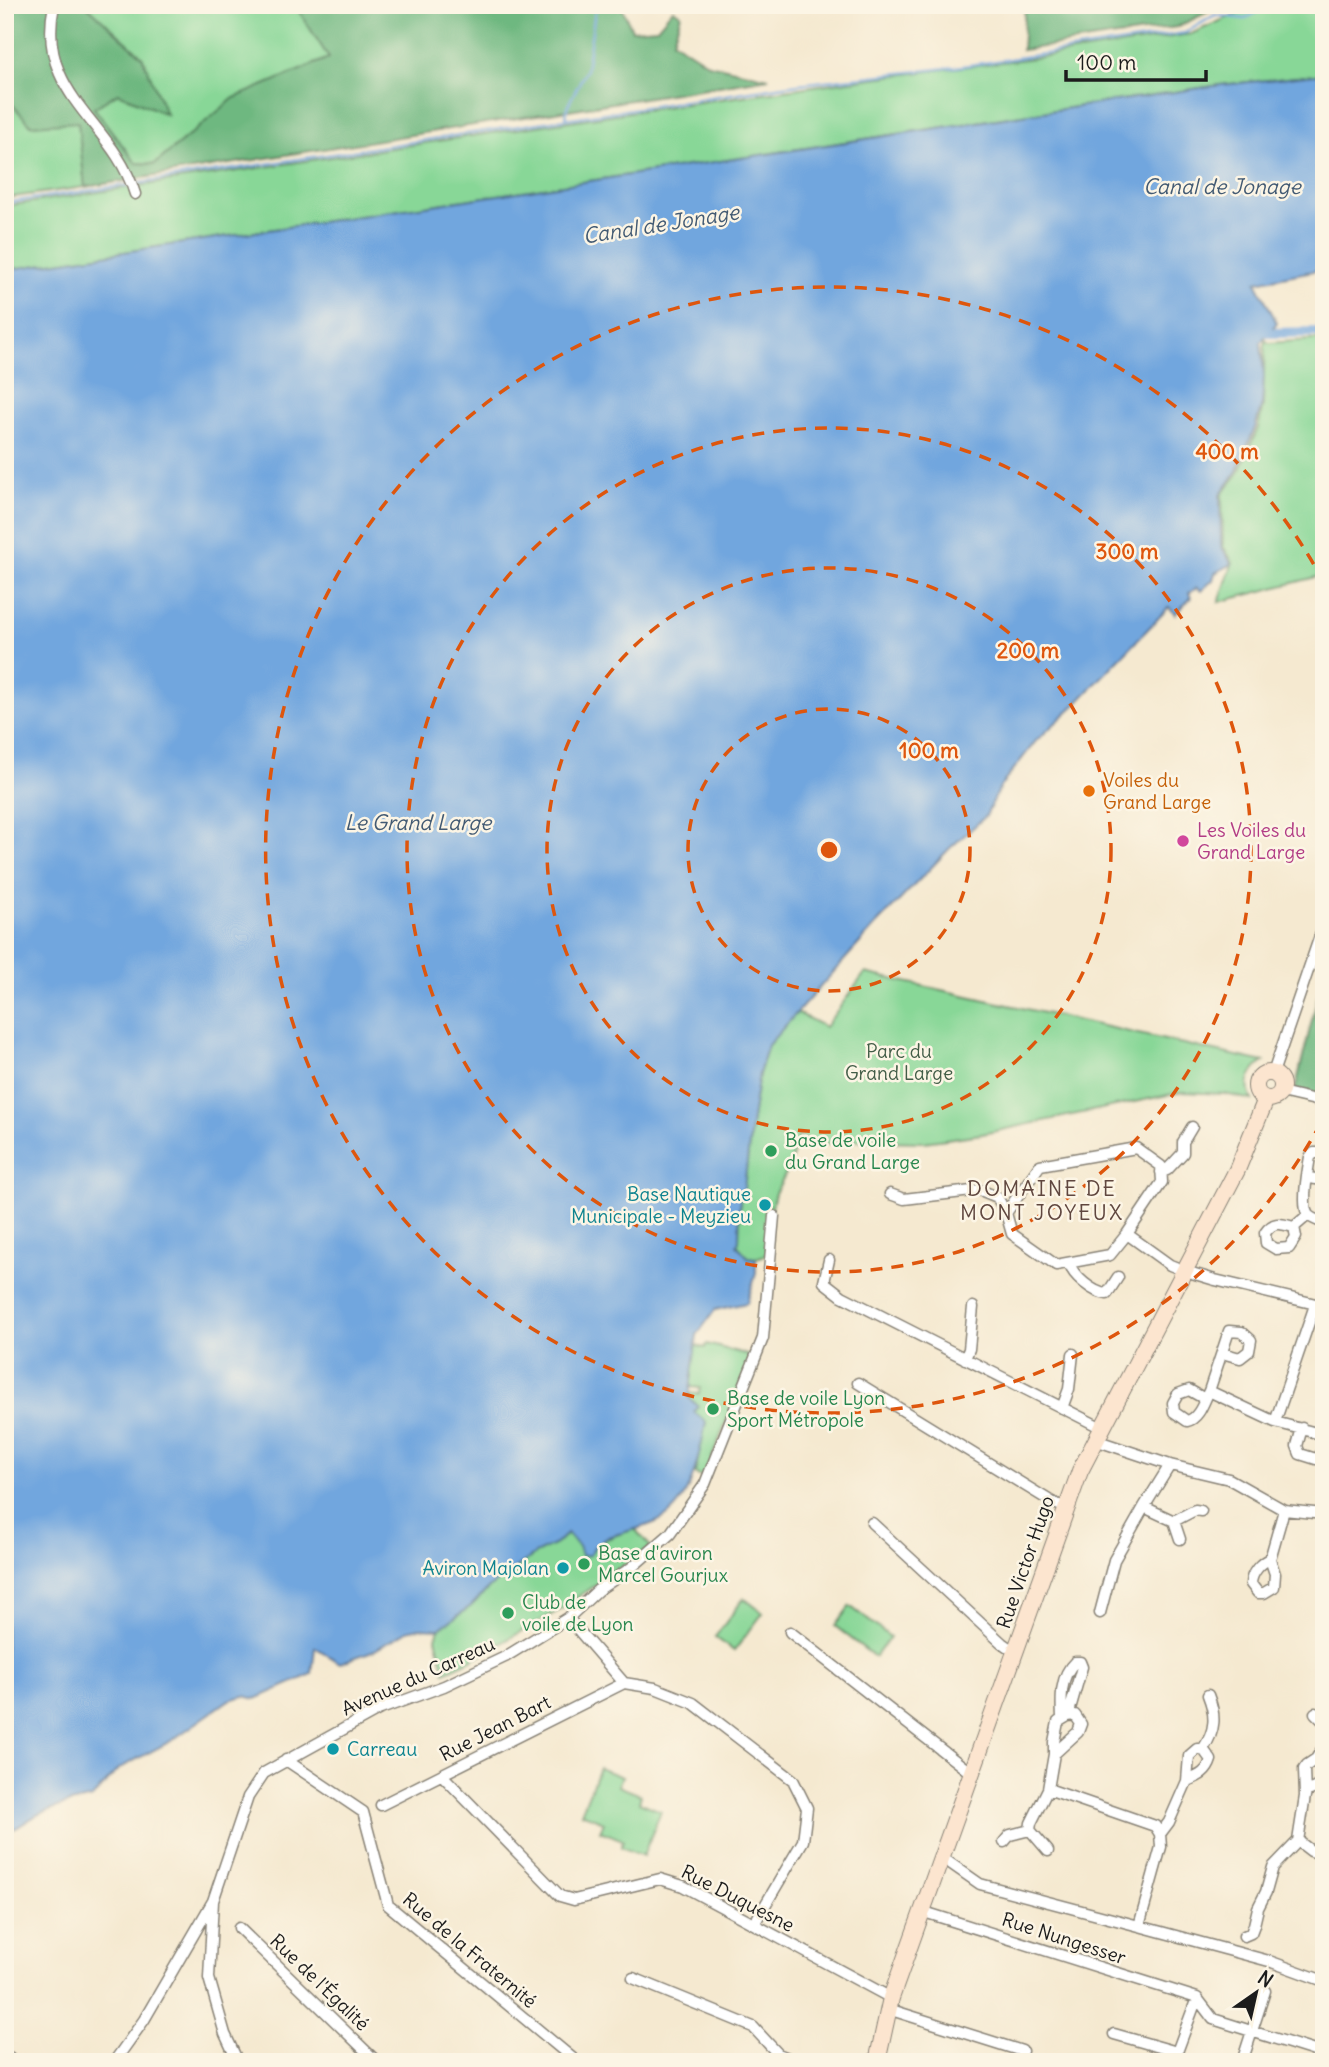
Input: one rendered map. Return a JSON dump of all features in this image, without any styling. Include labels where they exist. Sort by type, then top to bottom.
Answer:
[{"type":"street","points":[[54,5],[52,57],[64,84],[91,124],[114,151],[130,178],[135,194]]},
{"type":"street","points":[[1273,1073],[1324,924]]},
{"type":"street","points":[[1274,1095],[1281,1078],[1273,1073],[1265,1073],[1256,1082],[1257,1091],[1274,1095],[1324,1102]]},
{"type":"street","name":"Rue Victor Hugo","points":[[877,2062],[889,2004],[1080,1471],[1274,1095]]},
{"type":"street","points":[[1161,1172],[1167,1170],[1182,1153],[1182,1142],[1192,1127]]},
{"type":"street","points":[[890,1194],[904,1199],[980,1190],[997,1197],[1006,1213],[1012,1234],[1056,1265],[1110,1255],[1162,1182],[1161,1166],[1136,1148],[1040,1165],[1006,1213]]},
{"type":"street","points":[[1308,1215],[1305,1201],[1310,1157],[1314,1153],[1324,1153]]},
{"type":"street","points":[[1308,1178],[1324,1180]]},
{"type":"street","points":[[1308,1215],[1324,1223]]},
{"type":"street","points":[[1294,1227],[1308,1215]]},
{"type":"street","name":"Avenue du Carreau","points":[[114,2062],[144,2020],[212,1901],[248,1797],[264,1773],[378,1710],[473,1674],[568,1618],[598,1590],[631,1568],[670,1534],[705,1484],[763,1338],[774,1216]]},
{"type":"street","points":[[1127,1234],[1170,1265],[1185,1271],[1319,1305],[1275,1422]]},
{"type":"street","points":[[829,1260],[824,1282],[842,1296],[1062,1408],[1099,1434],[1170,1465],[1229,1479],[1284,1510],[1324,1514]]},
{"type":"street","points":[[1069,1263],[1072,1272],[1101,1294],[1107,1294],[1118,1277]]},
{"type":"street","points":[[965,1359],[969,1349],[973,1307]]},
{"type":"street","points":[[1222,1353],[1208,1395],[1275,1422],[1324,1435]]},
{"type":"street","points":[[1062,1408],[1069,1389],[1073,1354]]},
{"type":"street","points":[[858,1383],[1066,1508]]},
{"type":"street","points":[[1302,1428],[1297,1446],[1300,1454],[1316,1459],[1324,1448]]},
{"type":"street","points":[[1100,1613],[1114,1560],[1170,1465]]},
{"type":"street","points":[[1144,1507],[1174,1521],[1180,1539]]},
{"type":"street","points":[[1174,1521],[1195,1510],[1201,1511]]},
{"type":"street","points":[[1270,1559],[1284,1510]]},
{"type":"street","points":[[872,1523],[1015,1652]]},
{"type":"street","points":[[568,1618],[624,1683],[655,1688],[693,1703],[793,1780],[807,1808],[803,1841],[754,1924]]},
{"type":"street","points":[[790,1632],[971,1773]]},
{"type":"street","name":"Rue Jean Bart","points":[[381,1805],[624,1683]]},
{"type":"street","points":[[1203,1749],[1212,1736],[1214,1727],[1208,1695]]},
{"type":"street","points":[[1048,1852],[1030,1830],[1031,1823],[1048,1789],[1056,1729],[1065,1717],[1075,1715],[1081,1724],[1078,1732],[1054,1754]]},
{"type":"street","points":[[1244,1936],[1251,1933],[1273,1867],[1298,1841],[1305,1792],[1304,1769],[1307,1765],[1320,1763],[1324,1746]]},
{"type":"street","points":[[1160,1834],[1169,1822],[1187,1781],[1189,1756],[1197,1749],[1203,1749]]},
{"type":"street","points":[[1187,1781],[1203,1774],[1209,1768],[1211,1760],[1203,1749]]},
{"type":"street","name":"Rue de la Fraternité","points":[[286,1760],[363,1812],[388,1905],[577,2062]]},
{"type":"street","name":"Rue Duquesne","points":[[442,1775],[560,1896],[574,1900],[660,1879],[683,1886],[754,1924],[889,2004],[1022,2051]]},
{"type":"street","points":[[1305,1792],[1324,1780]]},
{"type":"street","points":[[1048,1789],[1155,1826],[1160,1834],[1161,1847],[1139,1926]]},
{"type":"street","points":[[1004,1842],[1010,1835],[1030,1830]]},
{"type":"street","points":[[1298,1841],[1305,1848],[1324,1855]]},
{"type":"street","points":[[940,1859],[980,1884],[1269,1961],[1324,1981]]},
{"type":"street","points":[[212,1901],[209,1978],[225,2034],[238,2062]]},
{"type":"street","name":"Rue Nungesser","points":[[921,1911],[1196,1998],[1213,2020],[1324,2054]]},
{"type":"street","name":"Rue de l'Égalité","points":[[239,1928],[377,2062]]},
{"type":"street","points":[[633,1978],[753,2027],[778,2054],[798,2062]]},
{"type":"street","points":[[1242,2062],[1265,1991]]},
{"type":"street","points":[[1114,2034],[1177,2052],[1196,1998]]},
{"type":"street","points":[[5,2056],[17,2062]]},
{"type":"green space","points":[[5,5],[86,5],[142,56],[166,114],[118,93],[94,108],[136,163],[155,164],[234,98],[329,58],[295,5],[621,5],[632,30],[657,28],[673,9],[681,14],[673,41],[709,64],[769,78],[85,187],[78,122],[31,125],[7,99],[5,100],[5,19],[13,19]]},
{"type":"green space","points":[[86,5],[295,5],[329,58],[234,98],[155,164],[136,163],[94,108],[118,93],[165,113],[142,56]]},
{"type":"green space","points":[[1025,5],[1256,5],[1245,11],[1214,9],[1177,27],[1022,50]]},
{"type":"green space","points":[[1256,5],[1324,5],[1324,74],[1220,85],[5,270],[5,206],[643,110],[1034,58],[1191,34]]},
{"type":"green space","points":[[7,98],[31,125],[78,121],[85,187],[5,198]]},
{"type":"green space","points":[[1324,339],[1324,575],[1219,602],[1233,562],[1223,546],[1222,494],[1238,474],[1258,428],[1263,406],[1265,340],[1269,343]]},
{"type":"green space","name":"Parc du Grand Large","points":[[865,973],[1264,1062],[1255,1069],[1250,1078],[1252,1100],[1225,1094],[1182,1092],[982,1134],[924,1142],[840,1140],[817,1147],[799,1135],[789,1168],[775,1193],[771,1210],[769,1254],[756,1258],[748,1257],[737,1245],[740,1195],[744,1188],[759,1074],[768,1045],[796,1012],[825,1027]]},
{"type":"green space","points":[[1319,991],[1324,991],[1324,1096],[1295,1090]]},
{"type":"green space","name":"Base de voile Lyon Sport Métropole","points":[[707,1344],[752,1356],[704,1478],[695,1474],[706,1422],[693,1412],[698,1406],[689,1398],[689,1393],[699,1394],[700,1388],[690,1387],[694,1345],[705,1348]]},
{"type":"green space","name":"Club de voile de Lyon","points":[[634,1528],[651,1547],[574,1602],[445,1672],[436,1638],[439,1629],[471,1606],[491,1586],[535,1554],[556,1544],[567,1533],[578,1546],[599,1542]]},
{"type":"green space","points":[[744,1598],[763,1613],[734,1651],[715,1637]]},
{"type":"green space","points":[[850,1606],[890,1637],[875,1657],[835,1626]]},
{"type":"green space","points":[[599,1768],[622,1777],[618,1786],[641,1795],[639,1802],[661,1811],[643,1856],[621,1847],[623,1840],[600,1831],[604,1822],[581,1813]]},
{"type":"water","name":"Le Grand Large","points":[[1324,74],[1324,269],[1256,282],[1277,323],[1261,342],[1264,376],[1262,404],[1255,428],[1236,473],[1220,495],[1221,546],[1232,564],[1215,573],[1213,580],[1201,591],[1197,588],[1189,593],[1191,598],[1175,614],[1169,607],[1077,703],[1036,741],[1000,787],[986,816],[949,849],[874,927],[768,1045],[759,1074],[744,1188],[740,1195],[737,1245],[748,1257],[756,1258],[756,1273],[747,1303],[715,1310],[697,1335],[689,1398],[698,1406],[694,1412],[706,1422],[692,1479],[678,1505],[656,1522],[603,1539],[590,1555],[581,1556],[578,1546],[567,1533],[556,1544],[535,1554],[491,1586],[471,1606],[439,1629],[420,1628],[407,1631],[375,1650],[340,1663],[315,1647],[312,1674],[256,1699],[244,1696],[229,1700],[171,1741],[120,1768],[92,1798],[66,1804],[37,1815],[16,1828],[5,1830],[5,270],[1220,85]]},
{"type":"waterway","points":[[566,119],[567,107],[586,70],[596,5]]},
{"type":"waterway","points":[[134,184],[798,84],[956,67],[1185,33],[1215,15],[1245,19],[1263,9],[1284,5]]},
{"type":"waterway","points":[[1306,5],[1324,7]]},
{"type":"waterway","points":[[5,203],[128,185]]},
{"type":"waterway","points":[[1270,333],[1324,332]]},
{"type":"place","name":"Voiles du Grand Large","points":[[1089,791]]},
{"type":"place","name":"Les Voiles du Grand Large","points":[[1183,841]]},
{"type":"place","name":"Base de voile du Grand Large","points":[[771,1151]]},
{"type":"place","name":"Base Nautique Municipale - Meyzieu","points":[[765,1205]]},
{"type":"place","name":"Base de voile Lyon Sport Métropole","points":[[713,1409]]},
{"type":"place","name":"Base d'aviron Marcel Gourjux","points":[[584,1564]]},
{"type":"place","name":"Aviron Majolan","points":[[563,1568]]},
{"type":"place","name":"Club de voile de Lyon","points":[[508,1613]]},
{"type":"place","name":"Carreau","points":[[333,1749]]},
{"type":"district","name":"DOMAINE DE MONT JOYEUX","points":[[1042,1200]]},
{"type":"water label","name":"Canal de Jonage","points":[[1222,186]]},
{"type":"water label","name":"Canal de Jonage","points":[[661,224]]}]
